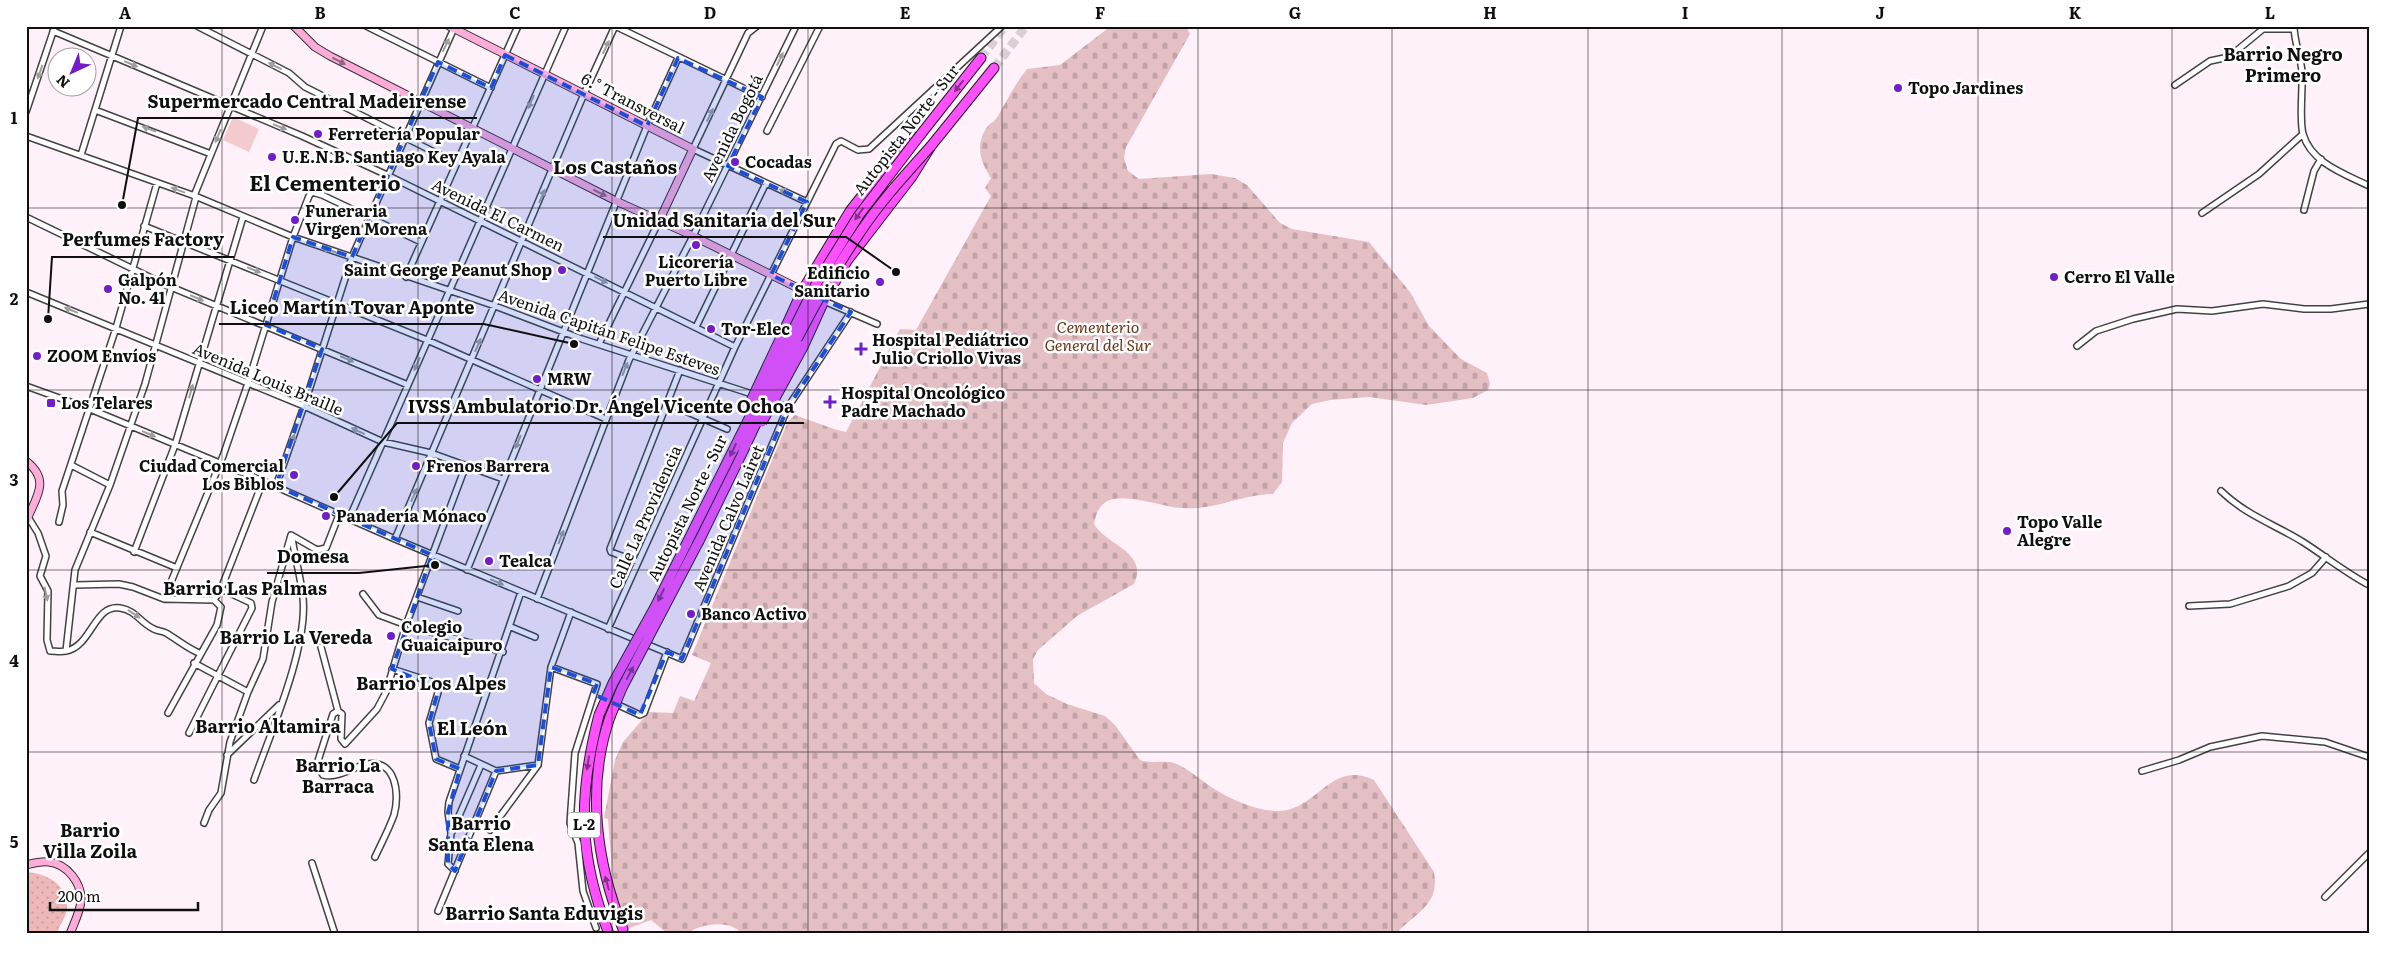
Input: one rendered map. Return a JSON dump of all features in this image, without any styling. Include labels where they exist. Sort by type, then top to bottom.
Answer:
[{"type":"highway","name":"Autopista Norte - Sur","points":[[609,934],[589,866],[584,831],[585,780],[599,715],[613,683],[655,607],[803,309],[833,254],[875,193],[981,58]]},
{"type":"highway","name":"Autopista Norte - Sur","points":[[623,929],[608,887],[596,818],[596,793],[601,748],[610,717],[622,688],[804,328],[837,267],[880,205],[994,68]]},
{"type":"highway","points":[[744,427],[749,405],[802,291],[842,224],[880,173],[921,134]]},
{"type":"highway","points":[[743,451],[772,406],[804,345],[824,301],[862,239],[911,178],[931,146]]},
{"type":"street","points":[[81,155],[121,26]]},
{"type":"street","points":[[197,26],[289,72],[305,87],[456,163]]},
{"type":"street","points":[[66,651],[75,570],[110,485],[157,346],[195,196],[263,26]]},
{"type":"street","points":[[294,26],[300,29],[320,50],[554,170],[693,236],[802,291],[877,324]]},
{"type":"street","points":[[366,26],[491,88]]},
{"type":"street","points":[[406,277],[518,26]]},
{"type":"street","points":[[349,519],[566,26]]},
{"type":"street","points":[[395,539],[554,170],[584,94],[615,26],[762,98]]},
{"type":"street","points":[[599,344],[748,33],[757,26]]},
{"type":"street","name":"Avenida Bogotá","points":[[537,599],[632,354],[762,98],[796,26]]},
{"type":"street","points":[[767,131],[820,26]]},
{"type":"street","name":"Calle La Providencia","points":[[608,629],[735,347],[836,144],[841,141],[858,150],[868,149],[1002,26]]},
{"type":"street","points":[[276,486],[352,257],[368,217],[422,102],[452,27]]},
{"type":"street","name":"6.° Transversal","points":[[452,27],[646,126],[807,202]]},
{"type":"street","points":[[2174,84],[2210,61],[2224,58],[2235,52],[2263,29],[2294,27],[2302,70],[2303,134],[2310,147],[2321,159],[2334,169],[2369,186]]},
{"type":"street","points":[[26,112],[54,29]]},
{"type":"street","name":"Avenida El Carmen","points":[[54,29],[387,175],[735,347]]},
{"type":"street","points":[[467,570],[646,126],[678,58]]},
{"type":"street","points":[[95,110],[211,154]]},
{"type":"street","points":[[2202,213],[2259,174],[2303,134]]},
{"type":"street","name":"Avenida Capitán Felipe Esteves","points":[[26,136],[195,196],[293,238],[495,306],[599,344],[719,382],[788,408]]},
{"type":"street","points":[[2304,210],[2314,171],[2321,159]]},
{"type":"street","points":[[59,522],[63,505],[62,491],[116,328],[157,183]]},
{"type":"street","points":[[696,327],[766,183]]},
{"type":"street","points":[[164,599],[220,464],[248,383],[293,238],[306,202],[312,192],[421,242]]},
{"type":"street","points":[[26,217],[172,287],[408,384]]},
{"type":"street","points":[[134,552],[178,438],[229,260],[243,218]]},
{"type":"street","points":[[144,226],[428,340],[606,419]]},
{"type":"street","name":"Avenida Louis Braille","points":[[26,292],[200,362],[383,442],[431,453],[503,479]]},
{"type":"street","points":[[2077,346],[2096,331],[2133,319],[2177,309],[2212,311],[2263,304],[2304,309],[2331,309],[2369,304]]},
{"type":"street","name":"Avenida Calvo Lairet","points":[[667,652],[682,659],[788,408],[850,312]]},
{"type":"street","points":[[638,562],[611,552],[610,549],[680,370]]},
{"type":"street","points":[[26,386],[90,409],[264,481],[467,570],[667,652],[647,708],[640,715],[593,694]]},
{"type":"street","points":[[667,403],[727,428]]},
{"type":"street","points":[[26,461],[38,474],[40,484],[27,519],[38,533],[46,556],[40,576],[48,591],[48,646],[50,651],[66,651],[78,645],[90,635],[103,613],[117,607],[135,614],[152,629],[166,633],[184,647],[199,653]]},
{"type":"street","points":[[71,465],[110,485]]},
{"type":"street","points":[[321,646],[338,711],[342,714],[341,739],[345,744],[377,709],[386,692],[406,625],[466,465]]},
{"type":"street","points":[[214,600],[221,589],[264,481]]},
{"type":"street","points":[[2221,491],[2236,506],[2253,517],[2278,528],[2369,585]]},
{"type":"street","points":[[291,535],[317,550],[326,548],[339,515]]},
{"type":"street","points":[[90,532],[134,552],[177,568]]},
{"type":"street","points":[[204,823],[209,810],[221,793],[227,755],[248,692],[263,659],[272,602],[291,535]]},
{"type":"street","points":[[254,780],[281,703],[299,642],[303,599],[291,535]]},
{"type":"street","points":[[2189,606],[2230,604],[2289,586],[2312,573],[2326,557]]},
{"type":"street","points":[[74,585],[119,584],[133,587],[164,599],[214,600],[221,607],[217,625],[199,653],[168,713]]},
{"type":"street","points":[[189,733],[216,676],[252,608],[251,603],[221,589]]},
{"type":"street","points":[[455,870],[448,864],[451,832],[448,812],[450,802],[464,756],[503,652],[521,592]]},
{"type":"street","points":[[363,594],[379,615],[406,625],[503,652]]},
{"type":"street","points":[[417,597],[458,611]]},
{"type":"street","points":[[490,830],[538,765],[550,667],[571,612]]},
{"type":"street","points":[[510,628],[535,637]]},
{"type":"street","points":[[194,663],[248,692]]},
{"type":"street","points":[[550,667],[597,684],[575,754],[570,823],[578,843],[583,891],[596,928]]},
{"type":"street","points":[[392,669],[432,682],[439,690],[429,723],[436,759],[460,769]]},
{"type":"street","points":[[227,755],[281,703]]},
{"type":"street","points":[[338,711],[333,714],[317,764],[322,775],[329,777],[365,764],[378,764],[392,773],[394,780],[393,816],[375,857]]},
{"type":"street","points":[[2142,771],[2179,760],[2210,746],[2262,736],[2325,742],[2369,757]]},
{"type":"street","points":[[464,756],[496,771],[538,765]]},
{"type":"street","points":[[451,832],[481,764]]},
{"type":"street","points":[[438,911],[496,771]]},
{"type":"street","points":[[2325,897],[2369,853]]},
{"type":"street","points":[[26,865],[48,862],[56,864],[66,870],[74,879],[80,889],[81,902],[70,934]]},
{"type":"street","points":[[312,863],[335,934]]},
{"type":"highlighted area","points":[[505,55],[647,126],[678,58],[762,97],[728,166],[807,202],[771,275],[851,312],[788,407],[682,659],[667,652],[640,715],[593,694],[597,684],[551,667],[538,765],[496,771],[455,871],[448,864],[448,812],[460,769],[436,759],[429,723],[439,688],[392,669],[432,555],[276,486],[322,349],[266,325],[293,237],[352,257],[438,62],[491,88]]},
{"type":"shaded area","points":[[233,117],[259,129],[249,152],[223,140]]},
{"type":"shaded area","points":[[27,872],[49,878],[64,893],[67,911],[56,934],[26,934]]},
{"type":"green space","name":"Cementerio General del Sur","points":[[1111,26],[1186,26],[1190,34],[1126,147],[1124,158],[1128,171],[1139,179],[1211,174],[1235,178],[1247,185],[1280,223],[1292,229],[1369,242],[1410,292],[1429,326],[1461,359],[1487,373],[1490,384],[1488,390],[1473,398],[1426,405],[1369,397],[1330,400],[1312,404],[1292,423],[1283,443],[1282,482],[1273,494],[1194,508],[1174,507],[1121,498],[1109,500],[1098,511],[1094,524],[1107,538],[1131,556],[1136,564],[1137,573],[1134,584],[1077,616],[1038,650],[1033,659],[1034,683],[1046,694],[1067,704],[1105,716],[1115,725],[1140,760],[1174,763],[1185,768],[1223,794],[1253,807],[1269,811],[1291,809],[1303,804],[1335,781],[1346,776],[1359,775],[1374,780],[1434,872],[1435,884],[1430,901],[1396,934],[742,934],[731,926],[715,924],[700,927],[687,934],[668,934],[651,920],[629,928],[615,908],[608,819],[604,818],[615,760],[623,742],[649,712],[673,713],[680,696],[694,701],[711,663],[692,655],[788,421],[795,415],[846,432],[900,329],[916,330],[991,196],[985,188],[991,178],[980,153],[981,140],[987,127],[997,118],[1027,69],[1060,65]]},
{"type":"tunnel","points":[[981,58],[1005,26]]},
{"type":"tunnel","points":[[994,68],[1026,26]]},
{"type":"place","name":"Topo Jardines","points":[[1898,88]]},
{"type":"place","name":"Ferretería Popular","points":[[318,134]]},
{"type":"place","name":"U.E.N.B. Santiago Key Ayala","points":[[272,157]]},
{"type":"place","name":"Cocadas","points":[[735,162]]},
{"type":"place","name":"Supermercado Central Madeirense","points":[[122,205]]},
{"type":"place","name":"Funeraria Virgen Morena","points":[[295,220]]},
{"type":"place","name":"Licorería Puerto Libre","points":[[696,245]]},
{"type":"place","name":"Saint George Peanut Shop","points":[[562,270]]},
{"type":"place","name":"Unidad Sanitaria del Sur","points":[[896,272]]},
{"type":"place","name":"Cerro El Valle","points":[[2054,277]]},
{"type":"place","name":"Edificio Sanitario","points":[[880,282]]},
{"type":"place","name":"Galpón No. 41","points":[[108,289]]},
{"type":"place","name":"Perfumes Factory","points":[[48,319]]},
{"type":"place","name":"Tor-Elec","points":[[711,329]]},
{"type":"place","name":"Liceo Martín Tovar Aponte","points":[[574,344]]},
{"type":"place","name":"Hospital Pediátrico Julio Criollo Vivas","points":[[861,349]]},
{"type":"place","name":"ZOOM Envíos","points":[[37,356]]},
{"type":"place","name":"MRW","points":[[537,379]]},
{"type":"place","name":"Hospital Oncológico Padre Machado","points":[[830,402]]},
{"type":"place","name":"Los Telares","points":[[51,403]]},
{"type":"place","name":"Frenos Barrera","points":[[416,466]]},
{"type":"place","name":"Ciudad Comercial Los Biblos","points":[[294,475]]},
{"type":"place","name":"IVSS Ambulatorio Dr. Ángel Vicente Ochoa","points":[[334,497]]},
{"type":"place","name":"Panadería Mónaco","points":[[326,516]]},
{"type":"place","name":"Topo Valle Alegre","points":[[2007,531]]},
{"type":"place","name":"Tealca","points":[[489,561]]},
{"type":"place","name":"Domesa","points":[[435,565]]},
{"type":"place","name":"Banco Activo","points":[[691,614]]},
{"type":"place","name":"Colegio Guaicaipuro","points":[[391,636]]},
{"type":"district","name":"Barrio Negro Primero","points":[[2283,65]]},
{"type":"district","name":"Los Castaños","points":[[615,167]]},
{"type":"district","name":"El Cementerio","points":[[325,184]]},
{"type":"district","name":"Barrio Las Palmas","points":[[245,589]]},
{"type":"district","name":"Barrio La Vereda","points":[[296,638]]},
{"type":"district","name":"Barrio Los Alpes","points":[[431,684]]},
{"type":"district","name":"Barrio Altamira","points":[[268,727]]},
{"type":"district","name":"El León","points":[[472,728]]},
{"type":"district","name":"Barrio La Barraca","points":[[338,776]]},
{"type":"district","name":"Barrio Santa Elena","points":[[481,834]]},
{"type":"district","name":"Barrio Villa Zoila","points":[[90,841]]},
{"type":"district","name":"Barrio Santa Eduvigis","points":[[544,914]]}]
